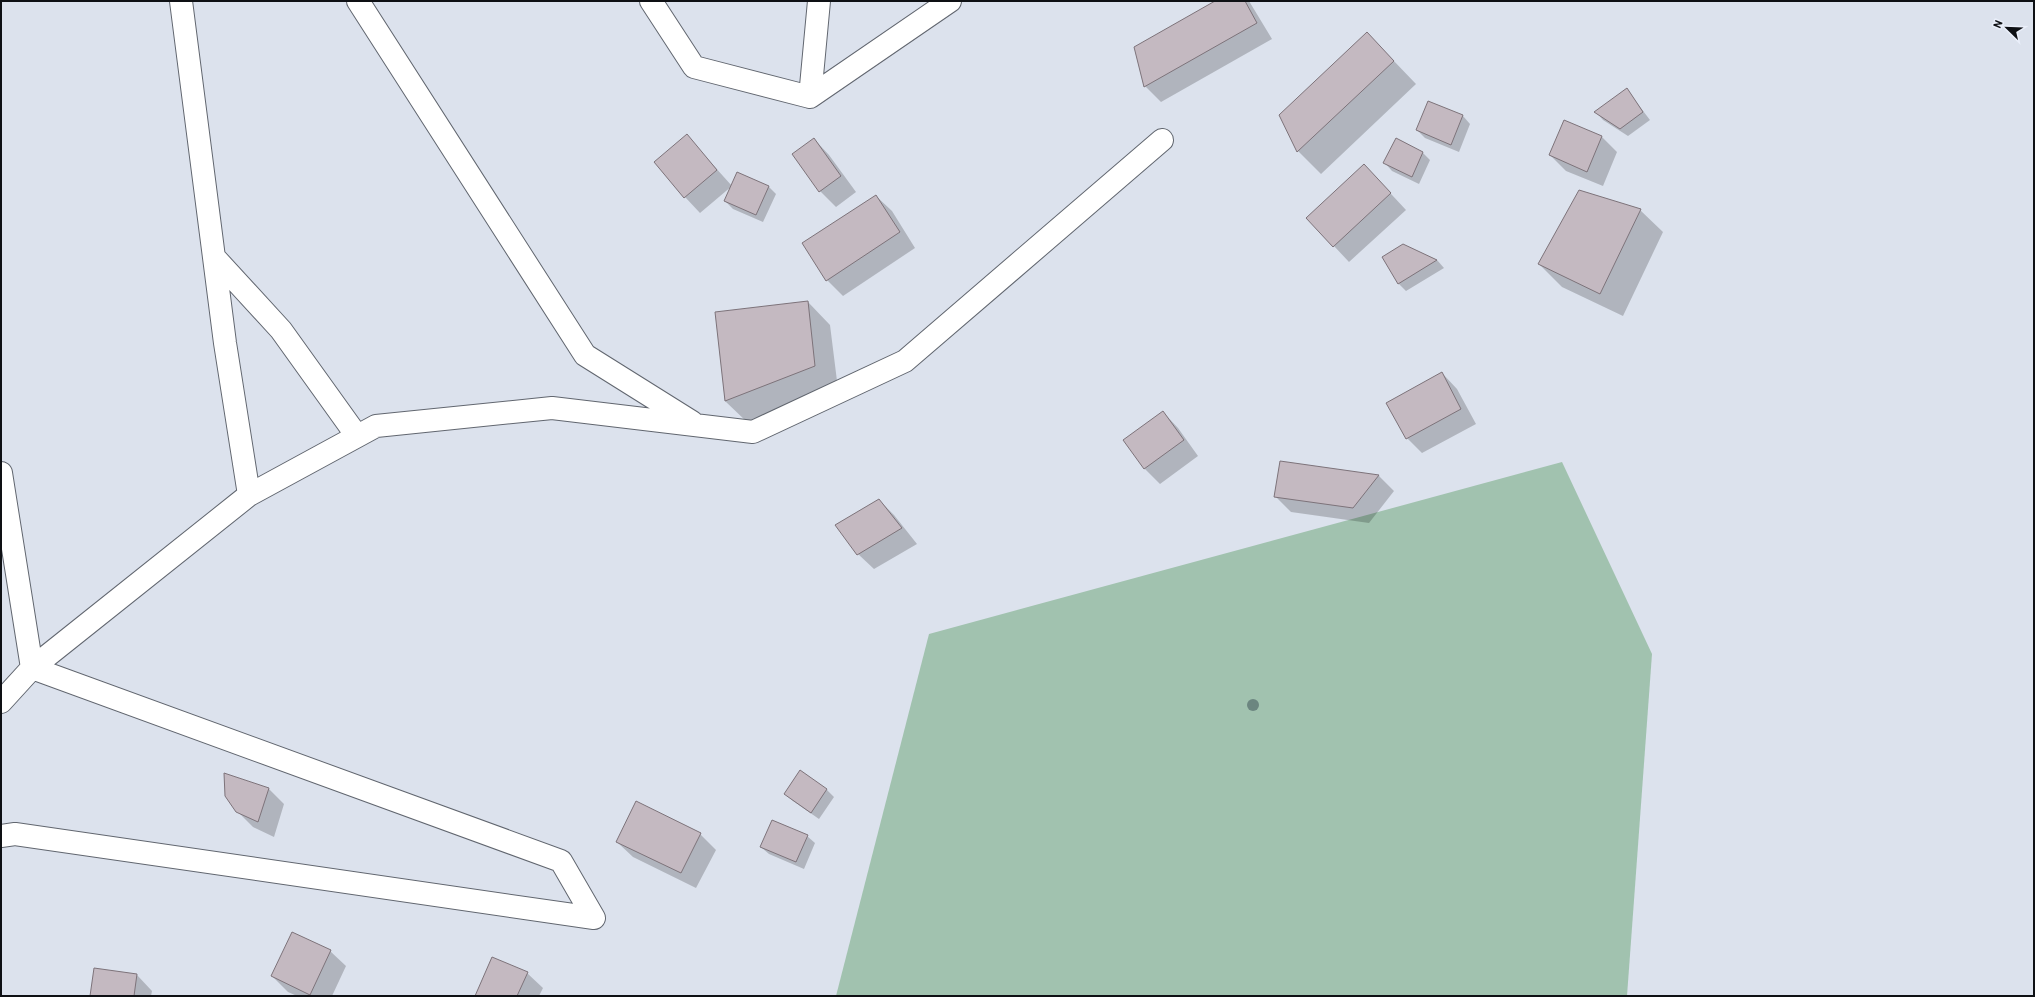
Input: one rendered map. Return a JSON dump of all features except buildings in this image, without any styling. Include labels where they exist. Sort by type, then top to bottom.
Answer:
[{"type":"street","points":[[181,1],[214,258],[249,495]]},
{"type":"street","points":[[358,1],[585,355],[697,425]]},
{"type":"street","points":[[651,1],[694,67],[810,97],[950,1]]},
{"type":"street","points":[[810,97],[819,1]]},
{"type":"street","points":[[1,702],[32,668],[249,495],[376,426],[552,408],[753,432],[905,361],[1162,140]]},
{"type":"street","points":[[214,258],[281,330],[357,436]]},
{"type":"street","points":[[1,473],[32,668]]},
{"type":"street","points":[[1,836],[15,834],[594,918],[560,861],[32,668]]},
{"type":"green space","points":[[1562,462],[1652,654],[1627,996],[836,996],[929,634]]}]
